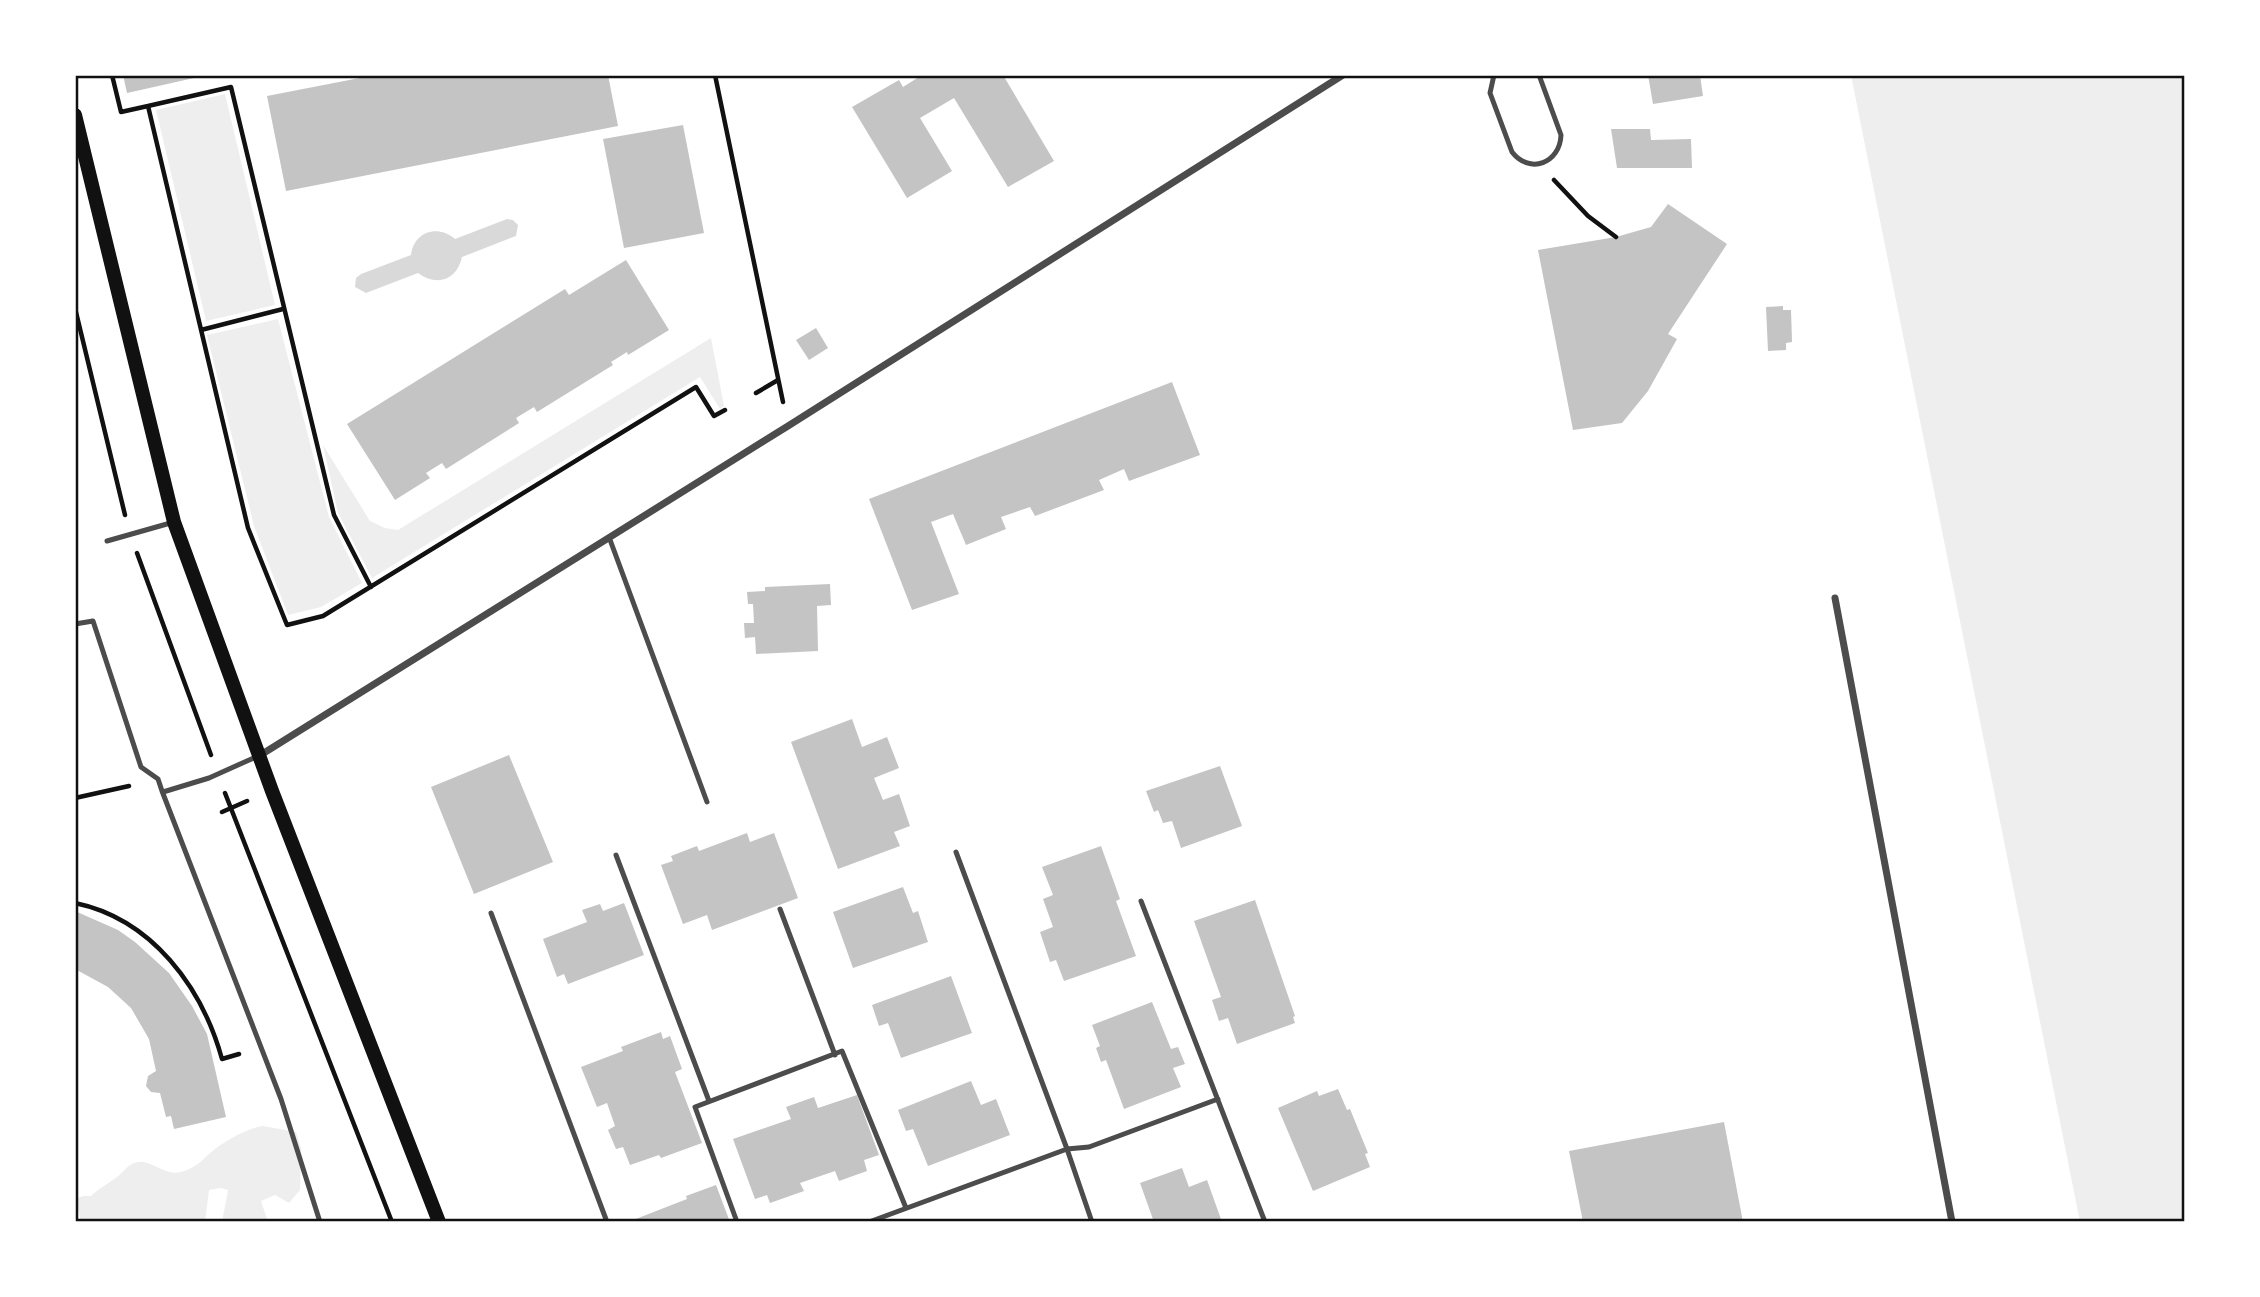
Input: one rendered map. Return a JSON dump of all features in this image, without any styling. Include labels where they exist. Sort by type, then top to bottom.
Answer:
[{"type":"main road","points":[[75,115],[174,522],[259,756],[439,1222]]},
{"type":"street","points":[[259,756],[1343,75]]},
{"type":"street","points":[[1835,598],[1952,1222]]},
{"type":"lane","points":[[1494,75],[1490,93],[1511,152],[1523,162],[1533,164],[1551,159],[1557,154],[1561,135],[1539,75]]},
{"type":"lane","points":[[107,541],[174,522]]},
{"type":"lane","points":[[609,537],[707,802]]},
{"type":"lane","points":[[75,624],[93,621],[141,767],[158,779],[281,1099],[320,1222]]},
{"type":"lane","points":[[163,792],[209,778],[259,756]]},
{"type":"lane","points":[[956,852],[1092,1222]]},
{"type":"lane","points":[[616,855],[709,1101]]},
{"type":"lane","points":[[1141,901],[1265,1222]]},
{"type":"lane","points":[[780,909],[835,1055]]},
{"type":"lane","points":[[491,913],[607,1222]]},
{"type":"lane","points":[[737,1222],[695,1107],[842,1051],[906,1208]]},
{"type":"lane","points":[[869,1222],[1067,1149],[1089,1147],[1218,1099]]},
{"type":"path","points":[[112,75],[121,112],[231,88],[334,515],[371,587]]},
{"type":"path","points":[[715,75],[788,426]]},
{"type":"path","points":[[148,106],[248,528],[287,625],[323,616],[696,387],[714,416],[725,410]]},
{"type":"path","points":[[1588,216],[1616,237]]},
{"type":"path","points":[[201,330],[283,309]]},
{"type":"path","points":[[756,393],[778,380]]},
{"type":"path","points":[[75,798],[158,779]]},
{"type":"path","points":[[75,903],[96,907],[116,917],[163,951],[200,1003],[214,1032],[222,1059],[262,1048]]},
{"type":"shaded area","points":[[1851,75],[2185,75],[2185,1222],[2080,1222]]},
{"type":"shaded area","points":[[225,94],[275,305],[206,321],[156,110]]},
{"type":"shaded area","points":[[507,219],[518,225],[516,236],[462,257],[456,271],[445,279],[432,280],[418,273],[366,293],[355,287],[356,278],[361,274],[411,255],[417,241],[427,233],[441,232],[455,239]]},
{"type":"shaded area","points":[[278,319],[329,517],[362,583],[321,607],[288,615],[254,526],[207,335]]},
{"type":"shaded area","points":[[711,338],[724,406],[720,409],[700,377],[372,578],[338,513],[323,445],[370,521],[398,530]]},
{"type":"shaded area","points":[[263,1126],[296,1132],[301,1148],[300,1190],[289,1203],[275,1195],[261,1201],[268,1222],[222,1222],[228,1190],[221,1188],[209,1190],[205,1222],[81,1222],[76,1199],[91,1196],[132,1164],[144,1162],[168,1172],[184,1171],[194,1167],[234,1137]]},
{"type":"building","points":[[123,75],[203,75],[203,76],[127,93]]},
{"type":"building","points":[[375,75],[608,75],[618,126],[286,191],[267,96]]},
{"type":"building","points":[[922,75],[1003,75],[1054,161],[1008,187],[954,98],[920,118],[952,171],[907,198],[852,107],[899,80],[903,87]]},
{"type":"building","points":[[1648,75],[1700,75],[1703,96],[1653,104]]},
{"type":"building","points":[[683,125],[704,233],[624,248],[603,139]]},
{"type":"building","points":[[1611,129],[1650,129],[1651,140],[1691,139],[1692,168],[1617,168]]},
{"type":"building","points":[[1668,204],[1727,244],[1668,334],[1677,339],[1648,391],[1622,423],[1573,430],[1538,250],[1616,237],[1651,227]]},
{"type":"building","points":[[626,260],[669,330],[628,355],[627,352],[611,362],[613,365],[537,412],[534,407],[516,418],[519,423],[446,469],[442,463],[426,473],[430,478],[395,500],[347,424],[565,289],[569,295]]},
{"type":"building","points":[[1783,306],[1783,310],[1791,310],[1792,342],[1786,343],[1786,350],[1768,351],[1766,307]]},
{"type":"building","points":[[816,328],[828,348],[809,360],[796,340]]},
{"type":"building","points":[[1172,382],[1200,455],[1129,481],[1124,469],[1099,480],[1104,490],[1035,516],[1030,507],[1001,517],[1006,529],[966,545],[953,514],[931,522],[959,594],[912,610],[869,499]]},
{"type":"building","points":[[830,584],[831,605],[817,606],[818,651],[756,654],[755,637],[745,638],[744,623],[754,623],[753,604],[748,604],[747,592],[765,591],[765,587]]},
{"type":"building","points":[[852,719],[862,747],[887,737],[899,768],[874,778],[883,800],[899,794],[910,826],[894,832],[900,846],[838,869],[791,742]]},
{"type":"building","points":[[509,755],[553,862],[474,894],[431,787]]},
{"type":"building","points":[[1220,766],[1242,826],[1181,848],[1172,821],[1163,823],[1158,810],[1154,812],[1146,791]]},
{"type":"building","points":[[747,833],[750,842],[774,833],[798,898],[712,930],[707,915],[683,924],[661,865],[673,861],[671,856],[697,846],[699,851]]},
{"type":"building","points":[[1101,846],[1120,899],[1116,901],[1136,956],[1064,981],[1056,960],[1050,962],[1040,932],[1053,927],[1043,899],[1053,895],[1042,867]]},
{"type":"building","points":[[903,887],[913,913],[918,911],[928,942],[853,968],[833,912]]},
{"type":"building","points":[[1255,900],[1295,1016],[1295,1023],[1237,1044],[1228,1018],[1219,1021],[1212,1000],[1221,997],[1194,921]]},
{"type":"building","points":[[624,903],[644,955],[568,984],[564,974],[557,977],[543,939],[587,922],[582,910],[600,904],[603,911]]},
{"type":"building","points":[[75,911],[118,930],[169,973],[207,1034],[226,1117],[174,1129],[171,1116],[166,1117],[160,1093],[151,1092],[146,1086],[148,1076],[156,1071],[149,1039],[131,1008],[108,987],[75,969]]},
{"type":"building","points":[[951,976],[972,1033],[901,1058],[888,1023],[879,1026],[872,1005]]},
{"type":"building","points":[[1152,1002],[1171,1049],[1178,1047],[1185,1064],[1173,1068],[1181,1087],[1124,1109],[1106,1060],[1101,1062],[1096,1048],[1100,1046],[1092,1025]]},
{"type":"building","points":[[661,1032],[663,1039],[670,1036],[682,1069],[675,1072],[702,1143],[661,1158],[659,1155],[630,1165],[623,1147],[616,1149],[608,1130],[615,1126],[607,1103],[597,1107],[581,1067],[623,1051],[621,1047]]},
{"type":"building","points":[[971,1081],[981,1105],[996,1099],[1010,1135],[928,1166],[913,1129],[906,1131],[898,1110]]},
{"type":"building","points":[[1338,1089],[1347,1110],[1350,1109],[1368,1153],[1365,1154],[1370,1167],[1313,1191],[1278,1108],[1317,1091],[1319,1096]]},
{"type":"building","points":[[857,1095],[879,1155],[864,1160],[867,1171],[839,1181],[835,1171],[800,1183],[804,1191],[770,1203],[767,1195],[755,1199],[733,1139],[791,1119],[786,1107],[814,1097],[818,1108]]},
{"type":"building","points":[[1724,1122],[1743,1222],[1583,1222],[1569,1151]]},
{"type":"building","points":[[1182,1168],[1189,1187],[1207,1180],[1222,1222],[1154,1222],[1140,1183]]},
{"type":"building","points":[[716,1185],[730,1222],[628,1222],[687,1199],[686,1196]]}]
